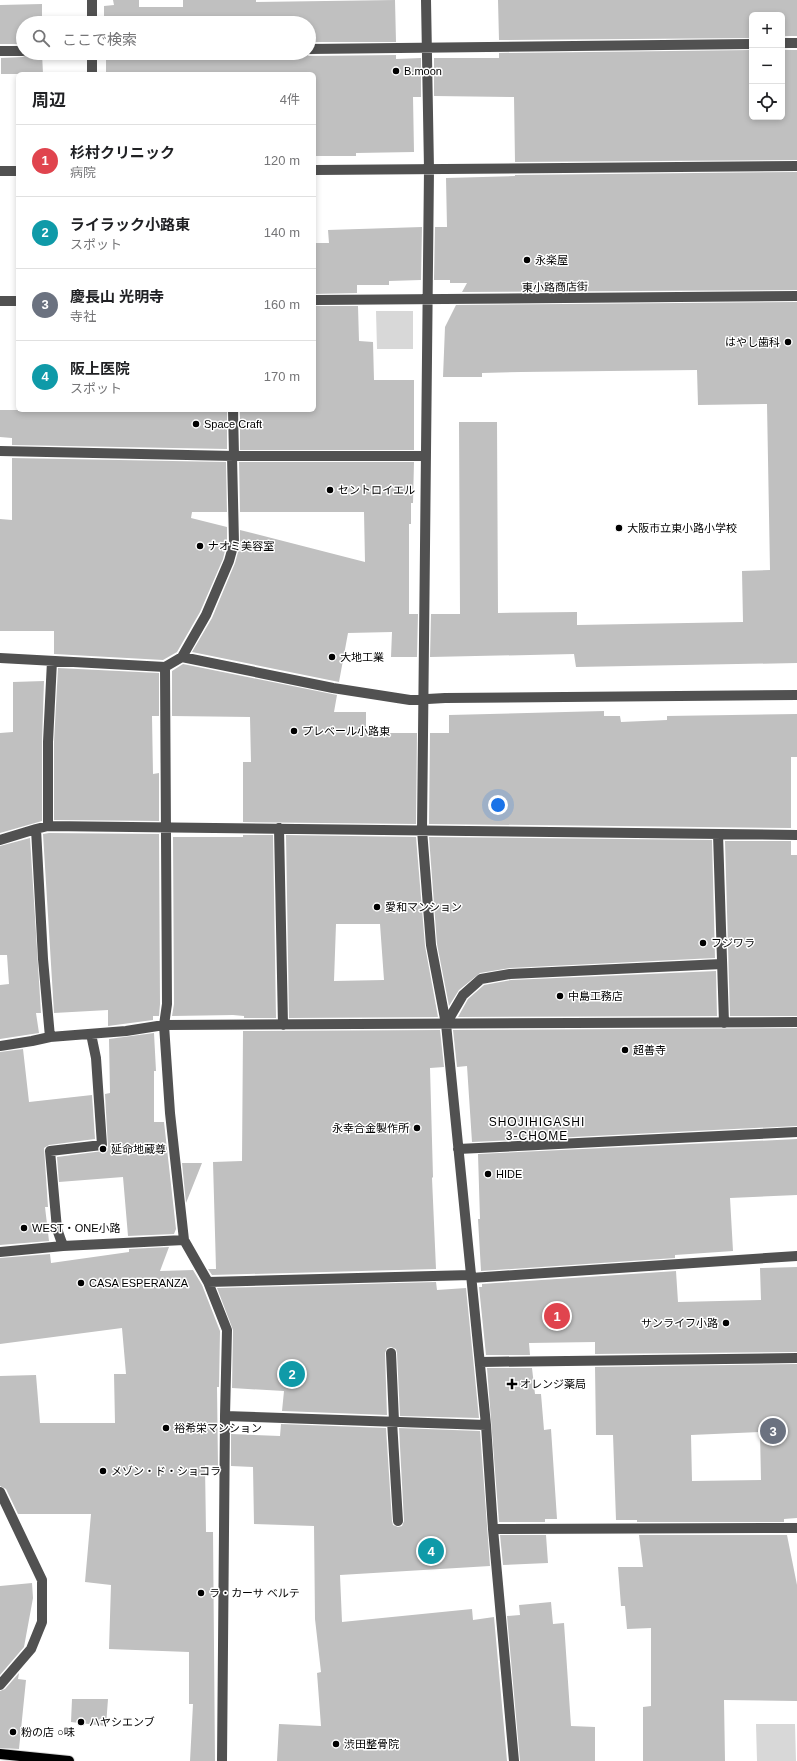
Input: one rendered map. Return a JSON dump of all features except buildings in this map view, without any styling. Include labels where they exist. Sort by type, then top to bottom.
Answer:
[{"type":"main road","points":[[4,1756],[68,1761]]},
{"type":"street","points":[[92,0],[92,16]]},
{"type":"street","points":[[426,0],[429,169],[422,698],[422,830],[431,945],[446,1024],[480,1362],[493,1529],[514,1761]]},
{"type":"street","points":[[785,43],[797,43]]},
{"type":"street","points":[[316,49],[749,44]]},
{"type":"street","points":[[0,51],[16,51]]},
{"type":"street","points":[[92,60],[92,72]]},
{"type":"street","points":[[316,170],[797,166]]},
{"type":"street","points":[[0,171],[16,171]]},
{"type":"street","name":"東小路商店街","points":[[316,300],[797,296]]},
{"type":"street","points":[[0,302],[16,301]]},
{"type":"street","points":[[0,658],[166,667],[182,657],[206,615],[234,543],[233,412]]},
{"type":"street","points":[[0,451],[233,456],[425,456]]},
{"type":"street","points":[[182,657],[333,688],[410,700],[422,698],[797,695]]},
{"type":"street","points":[[48,826],[48,742],[52,661]]},
{"type":"street","points":[[166,667],[167,1004],[164,1025],[170,1113],[184,1240],[208,1282],[226,1330],[222,1761]]},
{"type":"street","points":[[0,840],[48,826],[797,835]]},
{"type":"street","points":[[279,828],[283,1026]]},
{"type":"street","points":[[36,829],[43,959],[50,1037]]},
{"type":"street","points":[[718,834],[724,1023]]},
{"type":"street","points":[[446,1024],[463,995],[481,979],[510,974],[722,964]]},
{"type":"street","points":[[0,1046],[50,1037],[91,1034],[164,1025],[283,1026],[797,1022]]},
{"type":"street","points":[[63,1246],[57,1229],[50,1151],[102,1145],[96,1058],[91,1034]]},
{"type":"street","points":[[458,1149],[797,1132]]},
{"type":"street","points":[[0,1252],[63,1246],[184,1240]]},
{"type":"street","points":[[208,1282],[471,1277],[797,1256]]},
{"type":"street","points":[[392,1353],[393,1421],[398,1521]]},
{"type":"street","points":[[480,1362],[797,1358]]},
{"type":"street","points":[[225,1416],[486,1424]]},
{"type":"street","points":[[0,1492],[42,1580],[42,1622],[31,1649],[0,1685]]},
{"type":"street","points":[[493,1529],[797,1528]]},
{"type":"shaded area","points":[[376,311],[413,311],[413,349],[377,349]]},
{"type":"shaded area","points":[[756,1724],[795,1724],[796,1761],[757,1761]]},
{"type":"place","name":"B.moon","points":[[396,71]]},
{"type":"place","name":"永楽屋","points":[[527,260]]},
{"type":"place","name":"はやし歯科","points":[[788,342]]},
{"type":"place","name":"Space Craft","points":[[196,424]]},
{"type":"place","name":"セントロイエル","points":[[330,490]]},
{"type":"place","name":"大阪市立東小路小学校","points":[[619,528]]},
{"type":"place","name":"ナオミ美容室","points":[[200,546]]},
{"type":"place","name":"大地工業","points":[[332,657]]},
{"type":"place","name":"プレベール小路東","points":[[294,731]]},
{"type":"place","name":"愛和マンション","points":[[377,907]]},
{"type":"place","name":"フジワラ","points":[[703,943]]},
{"type":"place","name":"中島工務店","points":[[560,996]]},
{"type":"place","name":"超善寺","points":[[625,1050]]},
{"type":"place","name":"永幸合金製作所","points":[[417,1128]]},
{"type":"place","name":"延命地蔵尊","points":[[103,1149]]},
{"type":"place","name":"HIDE","points":[[488,1174]]},
{"type":"place","name":"WEST・ONE小路","points":[[24,1228]]},
{"type":"place","name":"CASA ESPERANZA","points":[[81,1283]]},
{"type":"place","name":"杉村クリニック","points":[[557,1316]]},
{"type":"place","name":"サンライフ小路","points":[[726,1323]]},
{"type":"place","name":"ライラック小路東","points":[[292,1374]]},
{"type":"place","name":"オレンジ薬局","points":[[512,1384]]},
{"type":"place","name":"裕希栄マンション","points":[[166,1428]]},
{"type":"place","name":"慶長山 光明寺","points":[[773,1431]]},
{"type":"place","name":"メゾン・ド・ショコラ","points":[[103,1471]]},
{"type":"place","name":"阪上医院","points":[[431,1551]]},
{"type":"place","name":"ラ・カーサ ベルテ","points":[[201,1593]]},
{"type":"place","name":"ハヤシエンブ","points":[[81,1722]]},
{"type":"place","name":"粉の店 ○味","points":[[13,1732]]},
{"type":"place","name":"渋田整骨院","points":[[336,1744]]},
{"type":"district","name":"SHOJIHIGASHI 3-CHOME","points":[[537,1129]]}]
